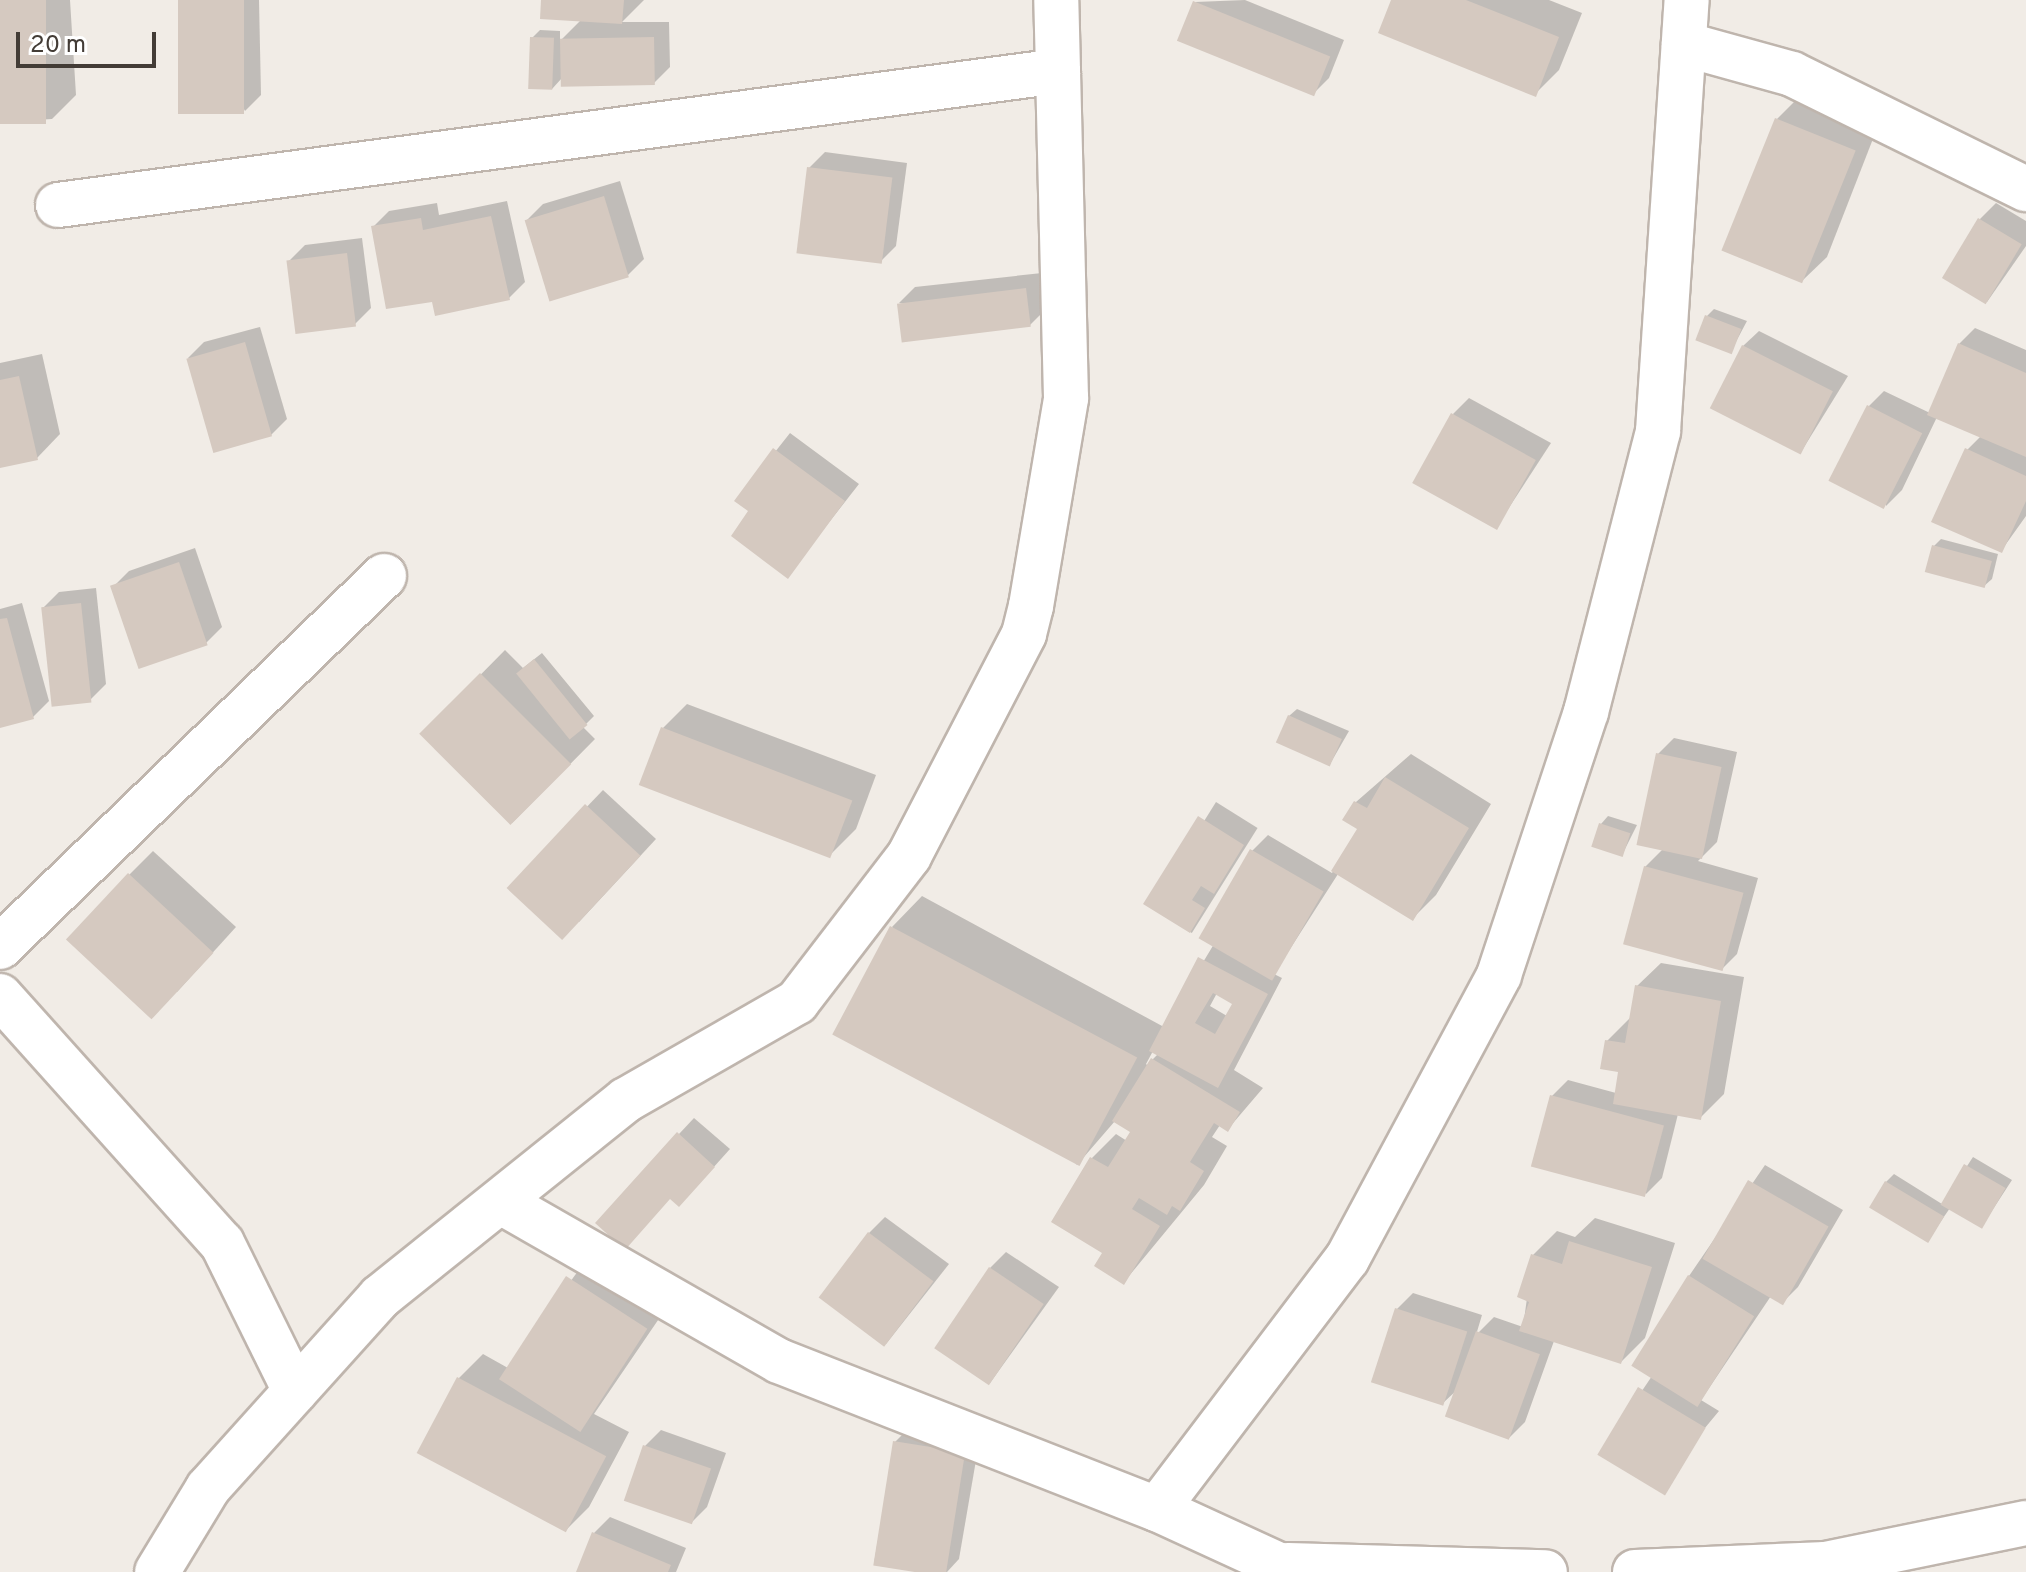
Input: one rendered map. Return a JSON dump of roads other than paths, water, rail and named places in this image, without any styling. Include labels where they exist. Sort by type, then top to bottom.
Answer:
[{"type":"street","points":[[157,1572],[208,1488],[380,1297],[503,1203],[626,1100],[815,987],[909,856],[1024,634],[1066,398],[1056,0]]},
{"type":"street","points":[[1157,1509],[1347,1259],[1499,975],[1586,712],[1654,452],[1687,0]]},
{"type":"street","points":[[1684,44],[1792,74],[2026,189]]},
{"type":"street","points":[[58,205],[1058,71]]},
{"type":"street","points":[[0,947],[384,576]]},
{"type":"street","points":[[0,996],[222,1243],[295,1391]]},
{"type":"street","points":[[503,1203],[779,1361],[1157,1509],[1291,1569],[1545,1572]]},
{"type":"street","points":[[1635,1572],[1826,1564],[2026,1523]]}]
